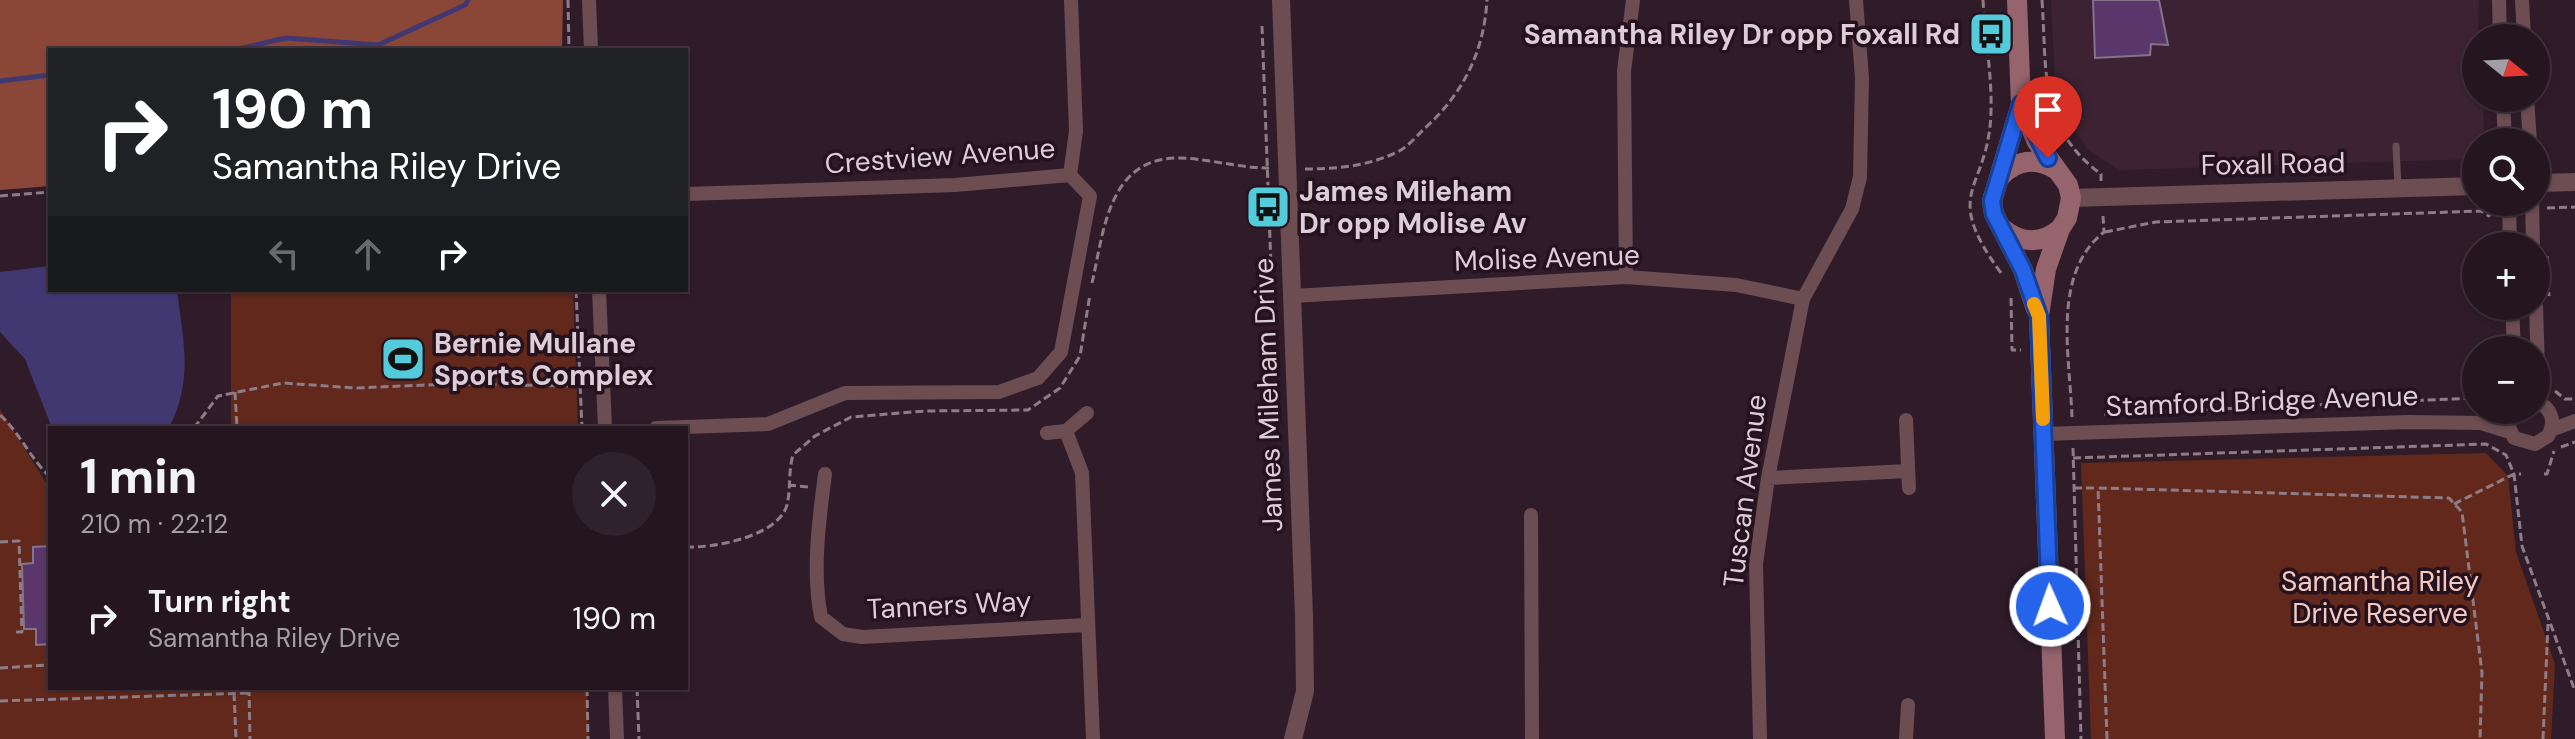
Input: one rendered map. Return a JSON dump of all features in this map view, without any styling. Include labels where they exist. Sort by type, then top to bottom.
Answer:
[{"type":"main road","points":[[2017,0],[2021,104],[1992,201],[2000,226],[2023,270],[2039,316]]},
{"type":"main road","points":[[2021,104],[2029,125],[2068,185],[2071,198],[2041,290],[2039,316],[2055,739]]},
{"type":"main road","points":[[2001,176],[2023,162],[2043,163],[2055,169]]},
{"type":"main road","points":[[2000,226],[2010,235],[2029,241],[2049,237],[2060,229]]},
{"type":"street","points":[[589,0],[591,48]]},
{"type":"street","name":"Crestview Avenue","points":[[688,194],[955,185],[1070,175],[1076,131],[1071,0]]},
{"type":"street","name":"James Mileham Drive","points":[[1281,0],[1305,691],[1293,739]]},
{"type":"street","points":[[1626,277],[1624,71],[1633,0]]},
{"type":"street","name":"Tuscan Avenue","points":[[1760,739],[1756,564],[1768,478],[1803,299],[1852,209],[1860,177],[1862,78],[1856,0]]},
{"type":"street","points":[[2499,0],[2500,24]]},
{"type":"street","points":[[2522,0],[2523,24]]},
{"type":"street","points":[[688,427],[768,424],[845,393],[999,392],[1038,378],[1061,352],[1090,196],[1070,175]]},
{"type":"street","points":[[2550,183],[2575,182]]},
{"type":"street","name":"Foxall Road","points":[[2071,198],[2462,187]]},
{"type":"street","name":"Molise Avenue","points":[[1292,296],[1626,277],[1736,285],[1803,299]]},
{"type":"street","points":[[599,292],[605,426]]},
{"type":"street","points":[[1047,433],[1066,431],[1087,413]]},
{"type":"street","points":[[2551,422],[2572,415]]},
{"type":"street","points":[[1906,420],[1909,488]]},
{"type":"street","name":"Stamford Bridge Avenue","points":[[2484,424],[2510,432],[2520,442],[2535,444],[2548,436],[2551,422]]},
{"type":"street","name":"Stamford Bridge Avenue","points":[[2043,434],[2462,423]]},
{"type":"street","points":[[2510,424],[2510,432]]},
{"type":"street","points":[[1066,431],[1082,473],[1093,739]]},
{"type":"street","points":[[1768,478],[1908,471]]},
{"type":"street","name":"Tanners Way","points":[[825,474],[818,528],[818,602],[821,617],[829,627],[843,634],[862,637],[1086,625]]},
{"type":"street","points":[[1531,515],[1532,739]]},
{"type":"street","points":[[615,690],[617,739]]},
{"type":"street","points":[[1906,739],[1908,705]]},
{"type":"lane","points":[[2396,146],[2398,190]]},
{"type":"path","points":[[568,0],[569,48]]},
{"type":"path","points":[[688,547],[708,548],[764,530],[786,508],[793,455],[815,436],[851,417],[925,411],[1028,410],[1060,388],[1080,356],[1107,216],[1120,183],[1141,165],[1176,158],[1248,168],[1343,169],[1402,149],[1441,114],[1469,75],[1485,33],[1487,0]]},
{"type":"path","points":[[2042,0],[2051,111],[2069,146],[2101,174],[2104,232]]},
{"type":"path","points":[[0,196],[48,192]]},
{"type":"path","points":[[2550,206],[2575,207]]},
{"type":"path","points":[[2081,739],[2068,304],[2082,253],[2104,232],[2156,222],[2462,212]]},
{"type":"path","points":[[576,292],[582,426]]},
{"type":"path","points":[[196,426],[218,396],[283,383],[356,388],[449,384],[580,386]]},
{"type":"path","points":[[235,392],[237,426]]},
{"type":"path","points":[[2103,414],[2462,399]]},
{"type":"path","points":[[2565,399],[2572,415]]},
{"type":"path","points":[[0,415],[10,425],[31,459],[48,475]]},
{"type":"path","points":[[2544,474],[2547,474],[2554,451],[2575,442]]},
{"type":"path","points":[[2073,458],[2486,444],[2497,447],[2506,455],[2514,474],[2522,546],[2575,691]]},
{"type":"path","points":[[2454,504],[2514,474],[2521,474]]},
{"type":"path","points":[[2073,488],[2449,498],[2462,512],[2482,673],[2480,739]]},
{"type":"path","points":[[2098,488],[2107,739]]},
{"type":"path","points":[[0,542],[19,541],[22,632],[14,632]]},
{"type":"path","points":[[2543,739],[2548,620]]},
{"type":"path","points":[[11,659],[11,667]]},
{"type":"path","points":[[0,668],[48,665]]},
{"type":"path","points":[[0,701],[219,694],[249,690],[250,739]]},
{"type":"path","points":[[587,690],[588,739]]},
{"type":"path","points":[[637,690],[639,739]]},
{"type":"path","points":[[234,693],[236,739]]},
{"type":"shaded area","points":[[0,0],[563,0],[562,48],[48,48],[48,186],[0,190]]},
{"type":"shaded area","points":[[2051,0],[2479,0],[2478,24],[2462,24],[2462,112],[2483,112],[2484,128],[2462,128],[2462,159],[2119,170],[2088,150],[2067,119],[2055,81]]},
{"type":"shaded area","points":[[48,266],[48,292],[177,292],[185,360],[182,393],[170,426],[51,426],[25,359],[0,332],[0,272]]},
{"type":"green space","name":"Bernie Mullane Sports Complex","points":[[231,292],[573,292],[578,426],[231,426]]},
{"type":"green space","points":[[0,409],[48,486],[48,690],[587,690],[589,739],[0,739]]},
{"type":"green space","name":"Samantha Riley Drive Reserve","points":[[2486,453],[2508,476],[2516,552],[2555,664],[2551,739],[2091,739],[2081,463]]},
{"type":"building","points":[[2093,0],[2159,0],[2168,45],[2151,44],[2150,55],[2095,58]]},
{"type":"building","points":[[48,546],[48,644],[36,645],[36,629],[24,629],[22,564],[33,563],[33,547]]},
{"type":"waterway","points":[[242,48],[286,38],[378,45],[465,5],[468,0]]},
{"type":"waterway","points":[[0,81],[48,75]]},
{"type":"slow traffic","points":[[2034,304],[2039,316],[2043,419]]},
{"type":"place","name":"Samantha Riley Dr opp Foxall Rd","points":[[1991,34]]},
{"type":"place","name":"James Mileham Dr opp Molise Av","points":[[1268,207]]},
{"type":"place","name":"Bernie Mullane Sports Complex","points":[[403,359]]},
{"type":"route","points":[[2048,158],[2037,142],[2021,104],[1992,201],[1994,214],[2023,270],[2039,316],[2050,606]]}]
